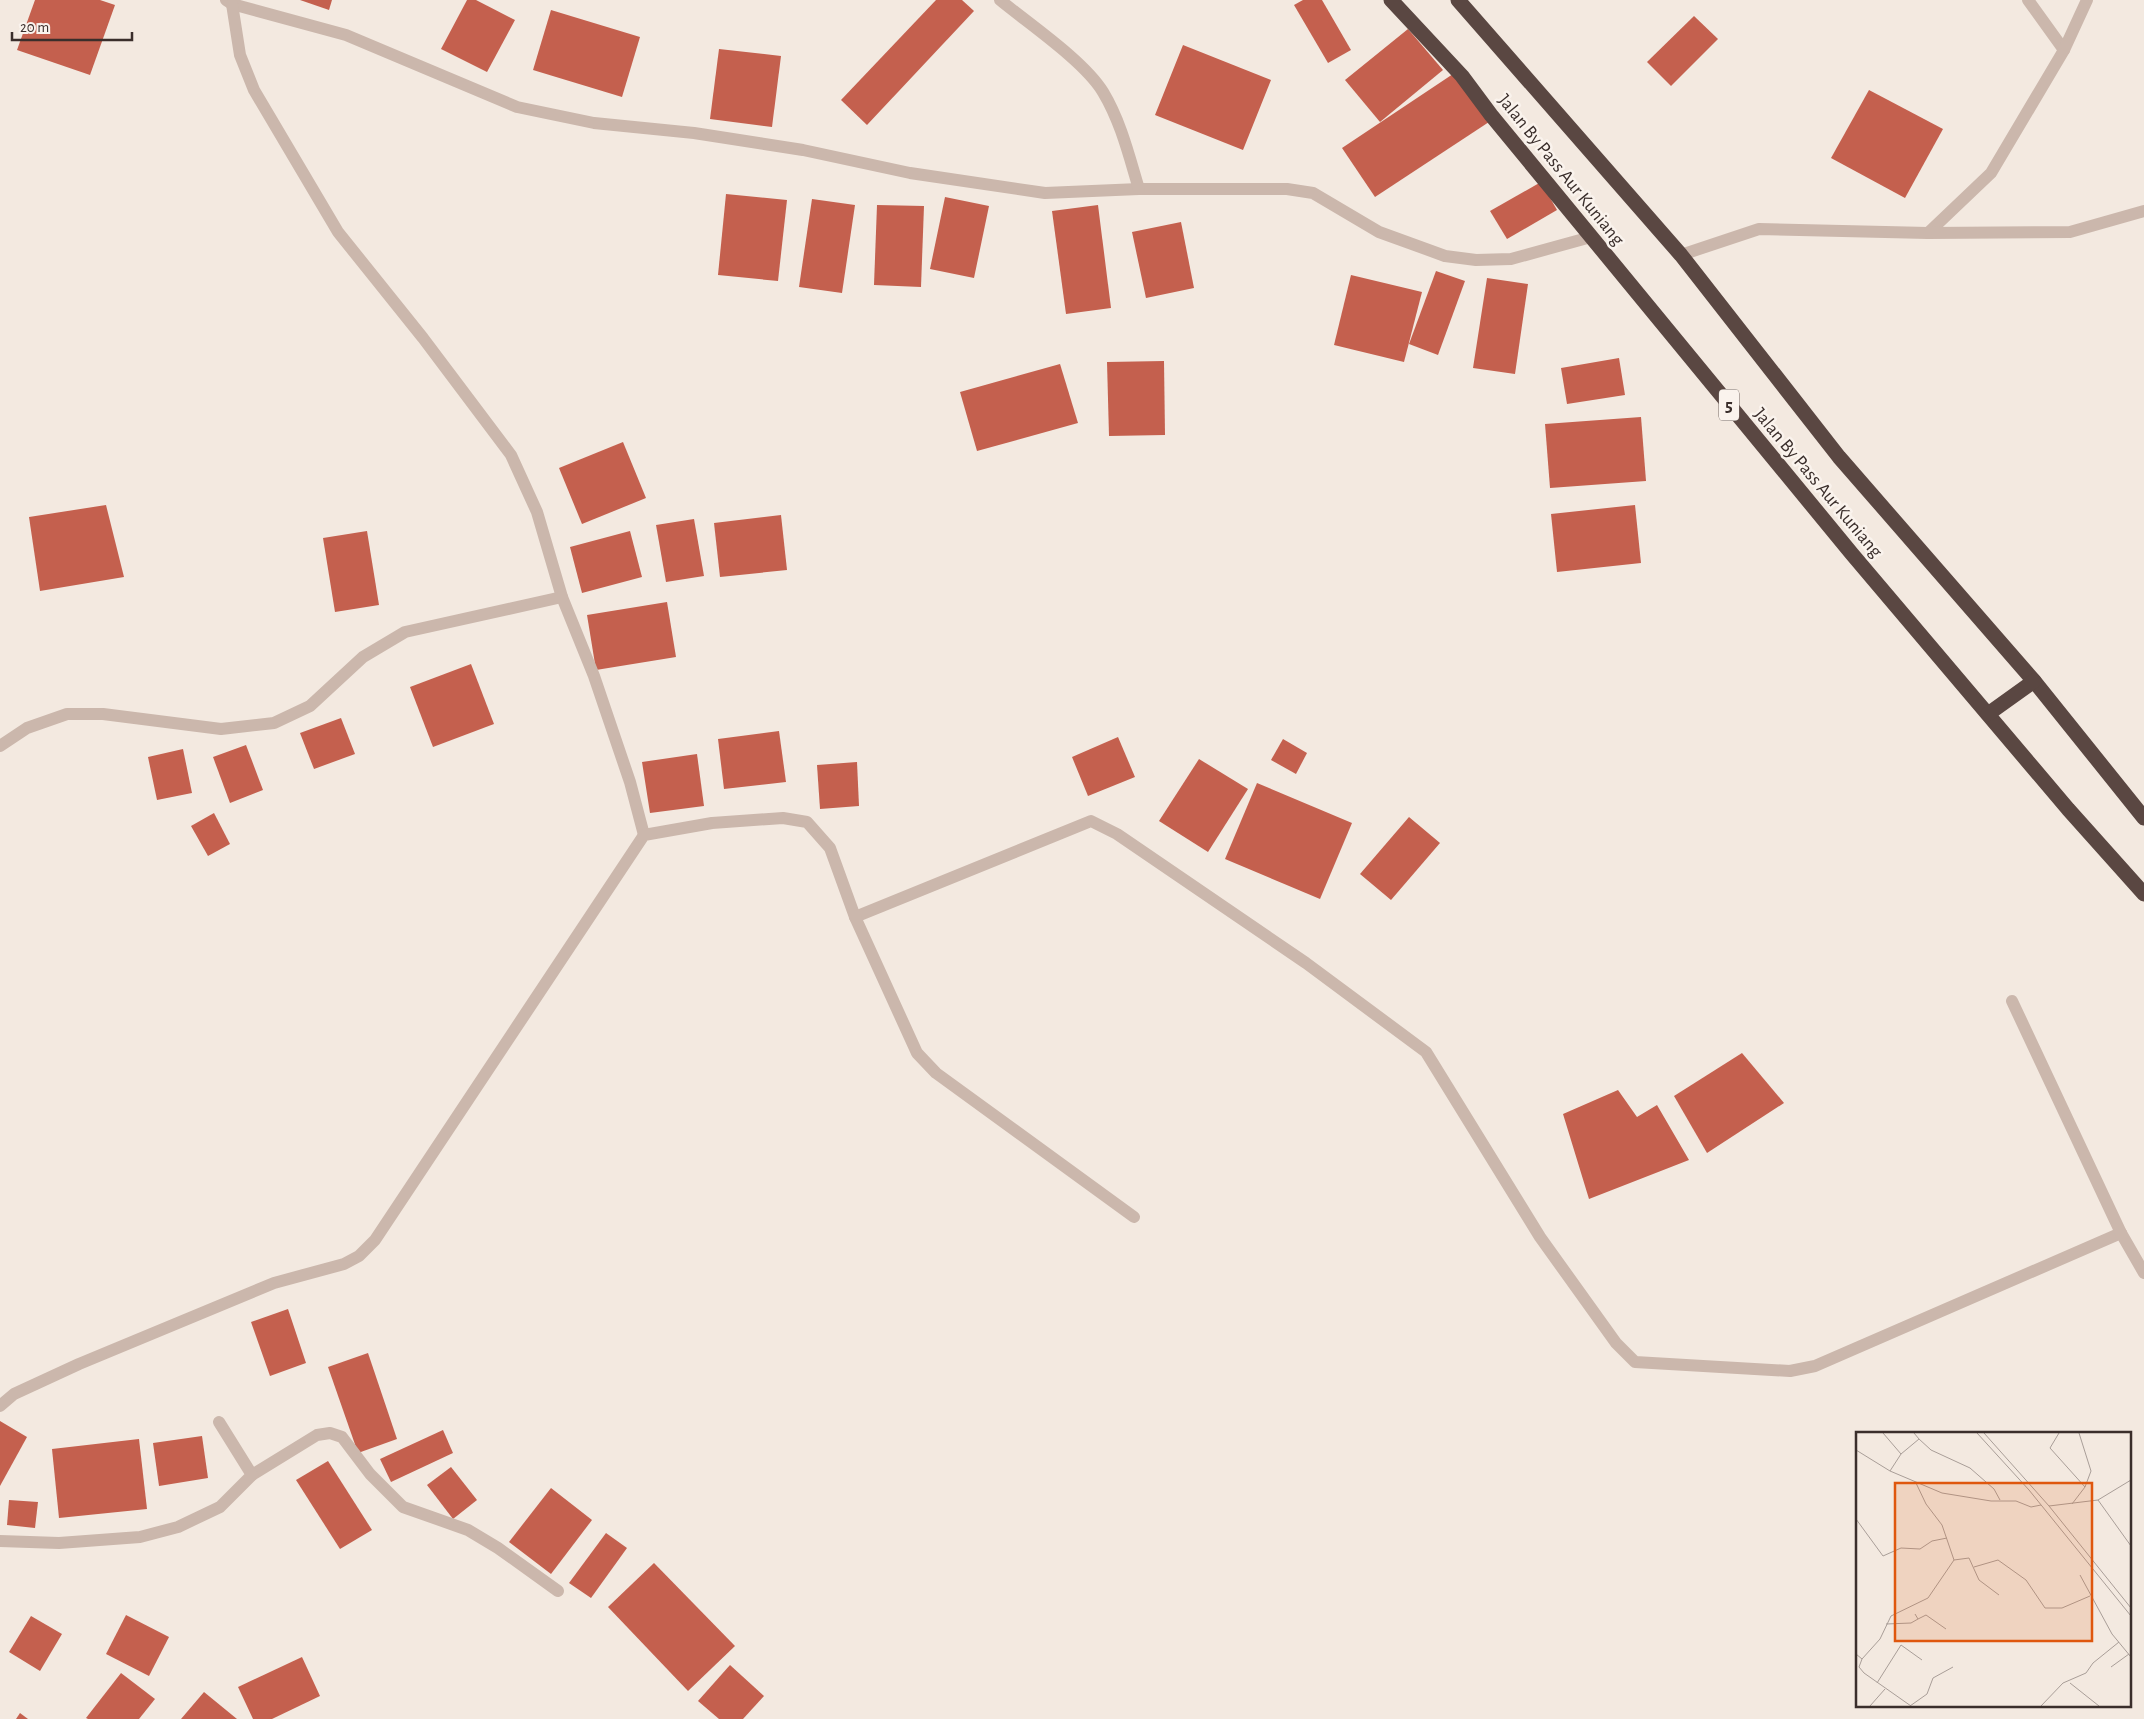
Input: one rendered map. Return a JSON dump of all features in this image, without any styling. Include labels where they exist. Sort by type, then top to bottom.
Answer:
[{"type":"highway","name":"Jalan By Pass Aur Kuniang","points":[[1390,0],[1462,76],[1491,115],[1852,554],[2068,809],[2144,894]]},
{"type":"highway","name":"Jalan By Pass Aur Kuniang","points":[[1458,0],[1681,255],[1840,457],[2034,681],[2144,818]]},
{"type":"highway","points":[[1988,714],[2034,681]]},
{"type":"street","points":[[1000,0],[1078,64],[1102,90],[1120,124],[1139,189]]},
{"type":"street","points":[[2028,0],[2064,50]]},
{"type":"street","points":[[1928,233],[1991,173],[2064,50],[2087,0]]},
{"type":"street","points":[[644,835],[630,782],[594,676],[562,597],[537,512],[511,454],[423,338],[338,232],[254,90],[240,55],[229,2],[346,36],[517,107],[594,123],[694,133],[803,150],[910,173],[1045,193],[1139,189],[1287,190],[1313,193],[1379,232],[1445,256],[1476,260],[1511,259],[1591,237]]},
{"type":"street","points":[[1681,255],[1759,229],[1928,233],[2070,232],[2144,211]]},
{"type":"street","points":[[0,746],[28,728],[67,714],[103,714],[221,729],[274,723],[310,706],[363,657],[405,632],[562,597]]},
{"type":"street","points":[[0,1406],[14,1394],[79,1364],[274,1283],[344,1264],[359,1256],[376,1240],[644,835],[712,823],[783,818],[807,822],[830,848],[855,917],[917,1053],[936,1073],[1134,1217]]},
{"type":"street","points":[[855,917],[1091,821],[1118,834],[1306,964],[1426,1052],[1540,1237],[1616,1343],[1635,1362],[1782,1370],[1815,1366],[2121,1232]]},
{"type":"street","points":[[2012,1000],[2121,1232],[2144,1273]]},
{"type":"street","points":[[219,1422],[252,1475]]},
{"type":"street","points":[[0,1541],[59,1543],[140,1537],[178,1527],[220,1508],[252,1475],[317,1435],[330,1434],[342,1437],[370,1474],[403,1508],[468,1530],[498,1548],[558,1591]]},
{"type":"building","points":[[35,0],[100,0],[115,5],[90,75],[17,50]]},
{"type":"building","points":[[300,0],[332,0],[329,10]]},
{"type":"building","points":[[467,0],[476,0],[515,20],[487,72],[441,49]]},
{"type":"building","points":[[936,0],[962,0],[974,11],[867,125],[841,100]]},
{"type":"building","points":[[1303,0],[1322,0],[1351,50],[1328,63],[1294,5]]},
{"type":"building","points":[[551,10],[640,37],[622,97],[533,70]]},
{"type":"building","points":[[1694,16],[1718,39],[1671,86],[1647,62]]},
{"type":"building","points":[[1408,29],[1443,70],[1380,122],[1345,80]]},
{"type":"building","points":[[1183,45],[1271,80],[1243,150],[1155,115]]},
{"type":"building","points":[[719,49],[781,56],[772,127],[710,119]]},
{"type":"building","points":[[1456,72],[1489,122],[1375,197],[1342,148]]},
{"type":"building","points":[[1869,90],[1943,129],[1905,198],[1831,158]]},
{"type":"building","points":[[1541,182],[1557,210],[1507,239],[1490,211]]},
{"type":"building","points":[[726,194],[787,200],[778,281],[718,275]]},
{"type":"building","points":[[945,197],[989,206],[974,278],[930,269]]},
{"type":"building","points":[[812,199],[855,205],[842,293],[799,287]]},
{"type":"building","points":[[877,205],[924,206],[921,287],[874,285]]},
{"type":"building","points":[[1098,205],[1111,308],[1066,314],[1052,211]]},
{"type":"building","points":[[1181,222],[1194,288],[1146,298],[1132,232]]},
{"type":"building","points":[[1436,271],[1465,281],[1438,355],[1409,344]]},
{"type":"building","points":[[1351,275],[1422,292],[1404,362],[1334,345]]},
{"type":"building","points":[[1487,278],[1528,284],[1515,374],[1473,368]]},
{"type":"building","points":[[1619,358],[1625,395],[1567,404],[1561,368]]},
{"type":"building","points":[[1164,361],[1165,435],[1109,436],[1107,362]]},
{"type":"building","points":[[1060,364],[1078,423],[977,451],[960,392]]},
{"type":"building","points":[[1641,417],[1646,481],[1550,488],[1545,424]]},
{"type":"building","points":[[623,442],[646,498],[582,524],[559,468]]},
{"type":"building","points":[[106,505],[124,577],[40,591],[29,517]]},
{"type":"building","points":[[1635,505],[1641,563],[1557,572],[1551,514]]},
{"type":"building","points":[[781,515],[787,570],[720,577],[714,523]]},
{"type":"building","points":[[694,519],[704,576],[666,582],[656,525]]},
{"type":"building","points":[[367,531],[379,605],[335,612],[323,538]]},
{"type":"building","points":[[630,531],[642,577],[582,593],[570,547]]},
{"type":"building","points":[[667,602],[676,657],[596,670],[587,615]]},
{"type":"building","points":[[471,664],[494,724],[433,747],[410,687]]},
{"type":"building","points":[[341,718],[355,754],[314,769],[300,733]]},
{"type":"building","points":[[779,731],[786,782],[724,789],[718,739]]},
{"type":"building","points":[[1118,737],[1135,777],[1088,796],[1072,757]]},
{"type":"building","points":[[1283,739],[1307,753],[1296,774],[1271,760]]},
{"type":"building","points":[[246,745],[263,790],[230,803],[213,757]]},
{"type":"building","points":[[183,749],[192,793],[157,800],[148,757]]},
{"type":"building","points":[[697,754],[704,806],[650,813],[642,762]]},
{"type":"building","points":[[1199,759],[1248,789],[1208,852],[1159,821]]},
{"type":"building","points":[[857,762],[859,806],[820,809],[817,765]]},
{"type":"building","points":[[1257,783],[1352,823],[1320,899],[1225,859]]},
{"type":"building","points":[[214,813],[230,844],[208,856],[191,826]]},
{"type":"building","points":[[1409,817],[1440,843],[1391,900],[1360,874]]},
{"type":"building","points":[[1742,1053],[1784,1103],[1707,1153],[1674,1096]]},
{"type":"building","points":[[1618,1090],[1637,1117],[1657,1105],[1689,1160],[1589,1199],[1563,1114]]},
{"type":"building","points":[[288,1309],[306,1363],[270,1376],[251,1322]]},
{"type":"building","points":[[368,1353],[397,1439],[358,1453],[328,1367]]},
{"type":"building","points":[[0,1421],[27,1437],[0,1486]]},
{"type":"building","points":[[443,1430],[453,1453],[391,1482],[380,1459]]},
{"type":"building","points":[[202,1436],[208,1478],[159,1486],[153,1443]]},
{"type":"building","points":[[139,1439],[147,1509],[59,1518],[52,1449]]},
{"type":"building","points":[[328,1461],[372,1530],[340,1549],[296,1480]]},
{"type":"building","points":[[451,1467],[477,1500],[453,1519],[427,1485]]},
{"type":"building","points":[[551,1488],[592,1520],[551,1574],[509,1542]]},
{"type":"building","points":[[9,1500],[38,1502],[35,1528],[7,1525]]},
{"type":"building","points":[[606,1533],[627,1548],[591,1598],[569,1583]]},
{"type":"building","points":[[654,1563],[735,1646],[688,1691],[608,1607]]},
{"type":"building","points":[[126,1615],[169,1637],[149,1676],[106,1654]]},
{"type":"building","points":[[31,1616],[62,1634],[40,1671],[9,1652]]},
{"type":"building","points":[[302,1657],[320,1696],[272,1719],[253,1719],[238,1687]]},
{"type":"building","points":[[730,1665],[764,1696],[743,1719],[719,1719],[698,1701]]},
{"type":"building","points":[[121,1673],[155,1699],[139,1719],[86,1718]]},
{"type":"building","points":[[204,1692],[237,1719],[181,1719]]},
{"type":"building","points":[[20,1713],[28,1719],[16,1719]]}]
